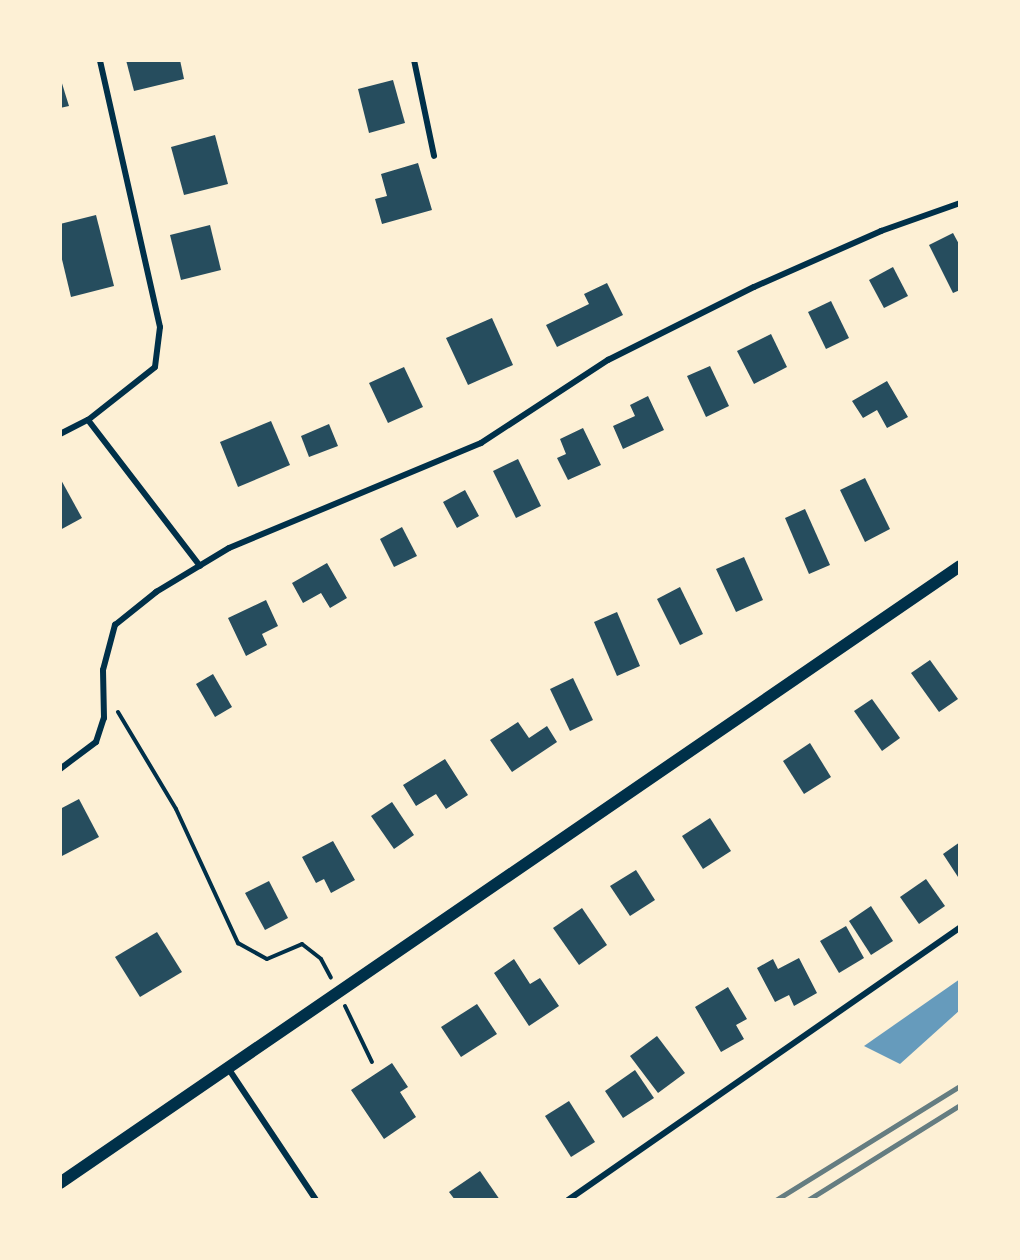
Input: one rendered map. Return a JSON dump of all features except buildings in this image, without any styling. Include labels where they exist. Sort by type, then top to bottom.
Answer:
[{"type":"main road","points":[[60,1183],[960,566]]},
{"type":"street","points":[[60,434],[88,420],[154,368],[160,327],[100,60]]},
{"type":"street","points":[[414,60],[434,156]]},
{"type":"street","points":[[60,770],[96,742],[104,718],[103,670],[115,625],[156,592],[200,566],[290,521],[481,443],[608,360],[754,287],[881,231],[960,203]]},
{"type":"street","points":[[88,420],[200,566]]},
{"type":"street","points":[[568,1200],[960,928]]},
{"type":"street","points":[[228,1068],[316,1200]]},
{"type":"path","points":[[104,688],[176,809],[238,943],[267,959],[302,944],[321,959],[372,1062]]},
{"type":"water","points":[[960,979],[960,1010],[900,1064],[864,1046]]},
{"type":"railway","points":[[776,1200],[960,1086]]},
{"type":"railway","points":[[808,1200],[960,1105]]}]
